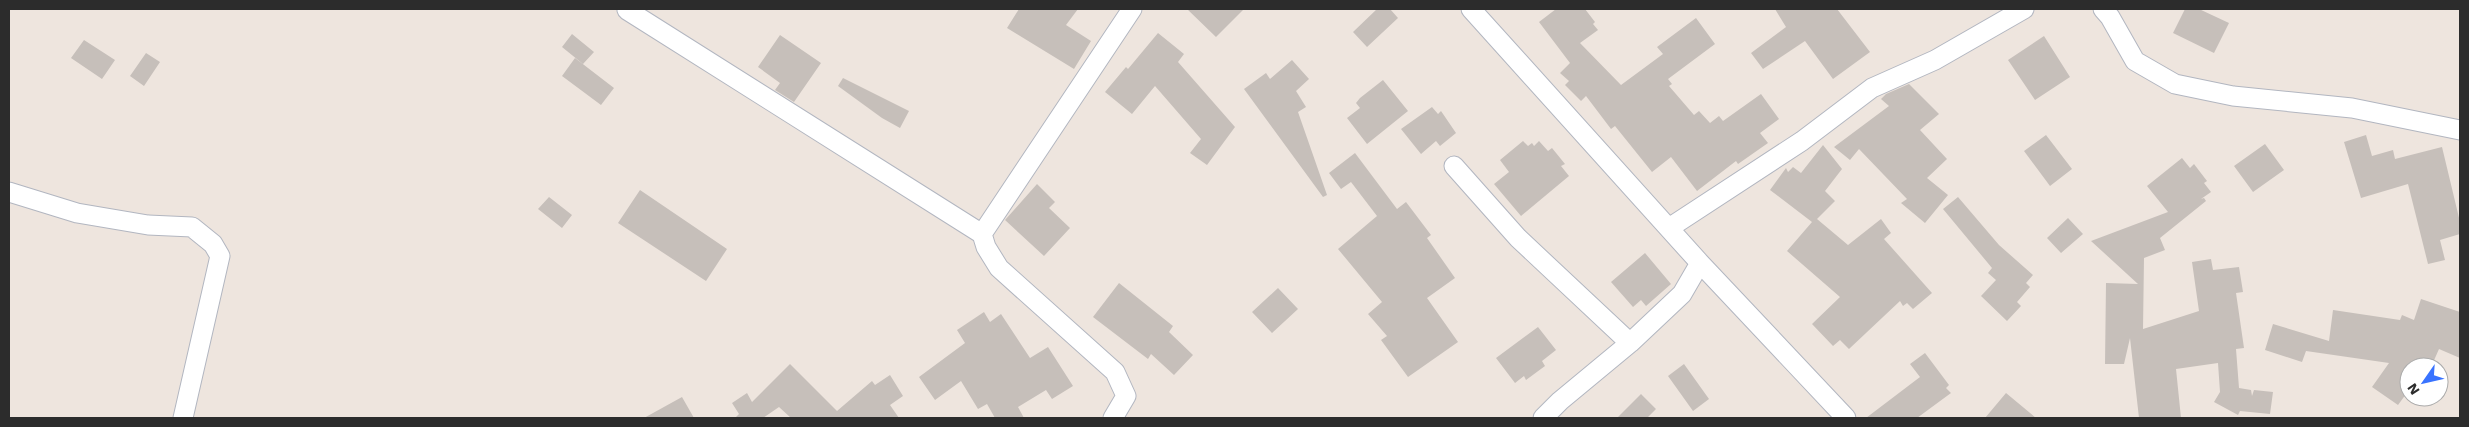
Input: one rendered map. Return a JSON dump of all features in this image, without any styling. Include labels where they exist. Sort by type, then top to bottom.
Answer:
[{"type":"street","points":[[982,234],[1132,9]]},
{"type":"street","points":[[1470,9],[1700,263],[1846,418]]},
{"type":"street","points":[[1669,228],[1802,141],[1872,88],[1934,60],[2024,9]]},
{"type":"street","points":[[2103,9],[2110,17],[2135,61],[2175,84],[2233,96],[2352,108],[2460,130]]},
{"type":"street","points":[[627,10],[982,234],[986,247],[999,268],[1115,372],[1126,396],[1113,418]]},
{"type":"street","points":[[1454,166],[1518,238],[1630,343]]},
{"type":"street","points":[[9,192],[77,213],[148,225],[192,227],[213,244],[220,256],[183,418]]},
{"type":"street","points":[[1543,418],[1560,401],[1630,343],[1682,294],[1700,263]]},
{"type":"building","points":[[1019,9],[1078,9],[1066,25],[1091,41],[1074,69],[1007,28]]},
{"type":"building","points":[[1187,9],[1244,9],[1216,37]]},
{"type":"building","points":[[1377,9],[1390,9],[1398,18],[1367,47],[1353,32]]},
{"type":"building","points":[[1556,9],[1585,9],[1595,22],[1593,24],[1598,30],[1580,43],[1621,85],[1663,54],[1657,47],[1696,18],[1715,44],[1668,79],[1672,84],[1669,86],[1694,115],[1699,111],[1710,123],[1719,116],[1723,121],[1761,94],[1779,119],[1760,133],[1768,143],[1738,164],[1736,161],[1697,191],[1671,157],[1652,172],[1615,126],[1611,129],[1586,96],[1581,101],[1565,85],[1569,81],[1560,73],[1570,63],[1539,22]]},
{"type":"building","points":[[1775,9],[1837,9],[1870,52],[1833,79],[1805,41],[1763,69],[1751,53],[1786,27]]},
{"type":"building","points":[[2185,9],[2199,9],[2229,23],[2214,53],[2173,33]]},
{"type":"building","points":[[1158,33],[1184,54],[1178,62],[1235,127],[1207,165],[1190,153],[1201,139],[1155,86],[1132,114],[1105,92],[1126,67],[1128,69]]},
{"type":"building","points":[[572,34],[594,52],[583,64],[562,47]]},
{"type":"building","points":[[780,35],[821,63],[794,102],[775,90],[780,83],[758,67]]},
{"type":"building","points":[[2044,36],[2070,77],[2035,100],[2008,60]]},
{"type":"building","points":[[84,40],[115,60],[102,79],[71,58]]},
{"type":"building","points":[[146,53],[160,62],[144,86],[130,76]]},
{"type":"building","points":[[575,58],[614,88],[601,105],[562,76]]},
{"type":"building","points":[[1292,60],[1309,79],[1296,91],[1306,107],[1298,112],[1327,195],[1323,197],[1244,89],[1266,73],[1270,79]]},
{"type":"building","points":[[843,78],[909,111],[900,128],[882,118],[838,86]]},
{"type":"building","points":[[1383,80],[1408,111],[1367,144],[1347,118],[1360,108],[1356,103],[1360,98]]},
{"type":"building","points":[[1909,84],[1939,114],[1920,130],[1947,159],[1927,178],[1948,195],[1925,223],[1901,203],[1907,199],[1859,149],[1850,160],[1834,147],[1889,106],[1881,99],[1886,94]]},
{"type":"building","points":[[1432,107],[1438,114],[1441,111],[1456,133],[1440,146],[1436,141],[1421,154],[1401,129]]},
{"type":"building","points":[[2046,135],[2072,169],[2050,186],[2024,151]]},
{"type":"building","points":[[2366,135],[2372,156],[2393,150],[2395,159],[2442,147],[2460,222],[2460,234],[2440,240],[2445,260],[2428,264],[2408,184],[2361,198],[2344,142]]},
{"type":"building","points":[[1523,141],[1528,146],[1532,143],[1534,146],[1539,141],[1548,151],[1552,148],[1565,164],[1561,166],[1569,176],[1521,216],[1494,184],[1509,172],[1500,160]]},
{"type":"building","points":[[2265,144],[2284,170],[2253,192],[2234,166]]},
{"type":"building","points":[[1823,145],[1842,169],[1825,191],[1835,201],[1817,219],[1848,245],[1881,219],[1891,233],[1884,239],[1932,293],[1913,309],[1907,303],[1903,306],[1900,301],[1849,349],[1840,340],[1833,346],[1812,324],[1840,297],[1787,251],[1812,222],[1770,190],[1786,168],[1788,172],[1793,167],[1801,173]]},
{"type":"building","points":[[1355,153],[1397,209],[1406,202],[1431,235],[1427,238],[1455,278],[1427,298],[1458,342],[1408,377],[1381,340],[1387,336],[1368,314],[1382,302],[1338,249],[1377,216],[1351,182],[1341,189],[1329,173]]},
{"type":"building","points":[[2182,158],[2190,168],[2194,164],[2207,181],[2204,183],[2211,192],[2201,199],[2204,198],[2206,201],[2160,238],[2165,250],[2144,258],[2143,329],[2199,311],[2192,262],[2211,259],[2213,270],[2239,267],[2243,292],[2236,293],[2244,348],[2236,349],[2239,388],[2251,390],[2252,396],[2254,390],[2273,392],[2270,414],[2240,411],[2238,415],[2214,402],[2220,392],[2218,363],[2176,369],[2181,418],[2139,418],[2130,338],[2124,364],[2105,364],[2106,283],[2138,284],[2091,241],[2168,212],[2147,186]]},
{"type":"building","points":[[1037,184],[1055,202],[1049,208],[1070,228],[1044,256],[1005,220]]},
{"type":"building","points":[[640,190],[727,249],[706,281],[618,223]]},
{"type":"building","points":[[549,197],[572,215],[562,228],[538,209]]},
{"type":"building","points":[[1958,197],[1999,245],[2033,275],[2026,283],[2030,287],[2017,302],[2021,306],[2007,321],[1981,296],[1996,280],[1988,273],[1992,268],[1943,209]]},
{"type":"building","points":[[2068,218],[2083,234],[2061,253],[2047,238]]},
{"type":"building","points":[[1645,253],[1671,284],[1646,306],[1641,300],[1633,307],[1611,282]]},
{"type":"building","points":[[1119,283],[1173,326],[1169,332],[1193,355],[1174,375],[1151,354],[1148,359],[1093,317]]},
{"type":"building","points":[[1278,288],[1298,309],[1272,333],[1252,312]]},
{"type":"building","points":[[2421,299],[2460,312],[2460,358],[2439,349],[2435,357],[2399,357],[2398,405],[2372,387],[2389,363],[2306,351],[2302,362],[2265,350],[2273,324],[2329,341],[2333,310],[2400,320],[2402,315],[2414,320]]},
{"type":"building","points":[[984,312],[990,322],[1001,314],[1030,358],[1048,347],[1073,386],[1052,399],[1046,390],[1018,407],[1024,418],[995,418],[987,404],[978,409],[961,381],[935,400],[919,377],[965,343],[957,330]]},
{"type":"building","points":[[1538,327],[1556,350],[1542,361],[1545,366],[1526,380],[1524,376],[1515,383],[1496,358]]},
{"type":"building","points":[[1925,353],[1949,385],[1946,388],[1951,393],[1917,418],[1866,418],[1920,377],[1910,364]]},
{"type":"building","points":[[790,364],[837,411],[872,381],[875,385],[890,375],[903,396],[890,405],[899,418],[791,418],[779,407],[763,418],[735,418],[739,414],[732,403],[747,393],[752,402]]},
{"type":"building","points":[[1684,364],[1709,399],[1693,411],[1668,376]]},
{"type":"building","points":[[2006,393],[2036,418],[1985,418]]},
{"type":"building","points":[[1641,394],[1656,409],[1647,418],[1617,418]]},
{"type":"building","points":[[682,397],[694,418],[644,418]]}]
